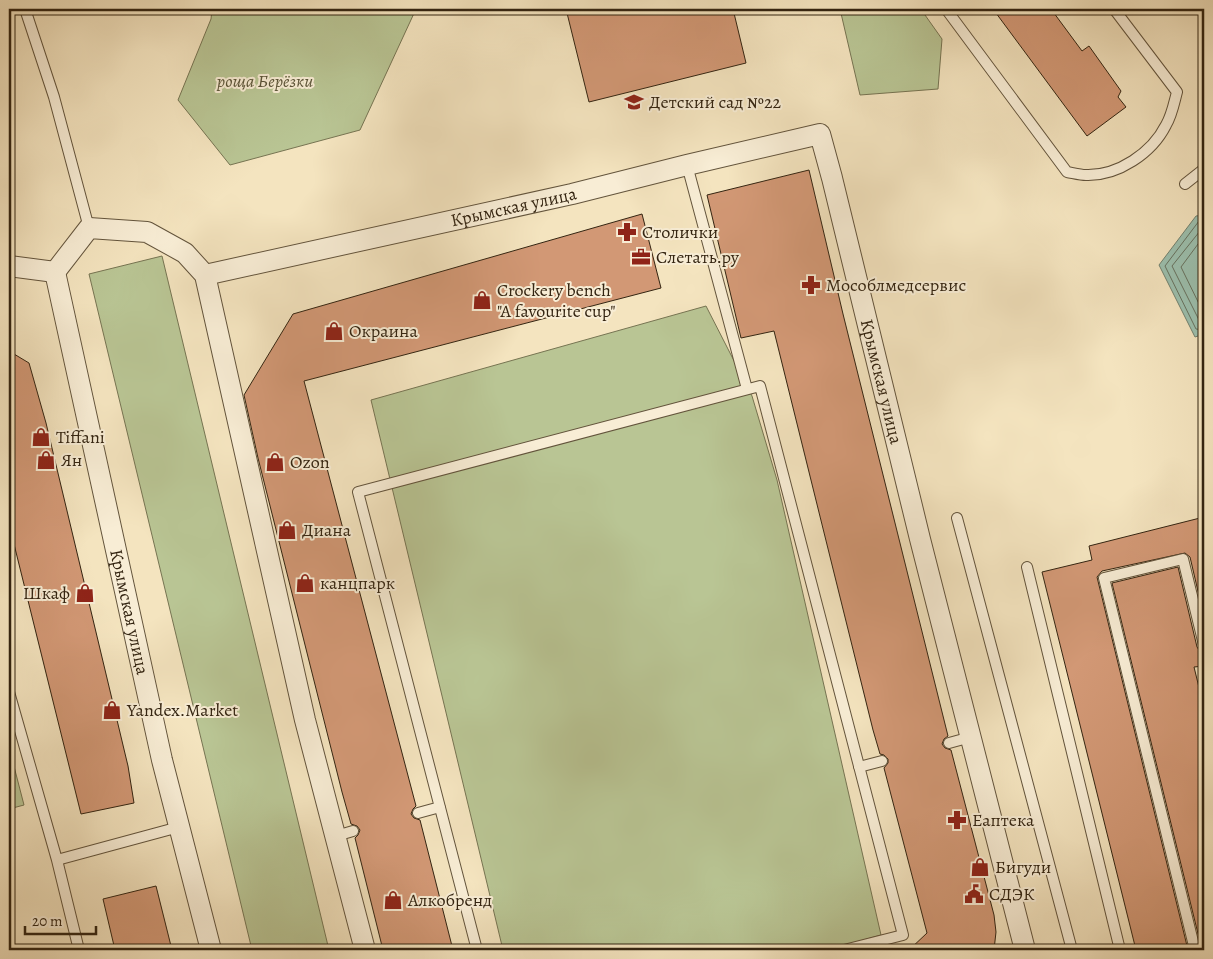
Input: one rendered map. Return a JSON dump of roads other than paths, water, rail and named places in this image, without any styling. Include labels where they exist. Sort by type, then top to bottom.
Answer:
[{"type":"street","name":"Крымская улица","points":[[205,274],[572,194],[687,164],[820,134],[1025,950]]},
{"type":"street","points":[[9,266],[55,272],[89,228],[147,232],[185,253],[205,274],[305,720],[344,834],[365,950]]},
{"type":"street","name":"Крымская улица","points":[[55,272],[162,760],[211,950]]},
{"type":"lane","points":[[24,9],[54,97],[89,228]]},
{"type":"lane","points":[[946,9],[1067,172],[1087,175],[1109,172],[1125,165],[1154,142],[1166,126],[1177,92],[1114,9]]},
{"type":"lane","points":[[687,164],[747,389]]},
{"type":"lane","points":[[1185,184],[1204,169]]},
{"type":"lane","points":[[477,950],[358,492],[760,386],[903,935],[844,950]]},
{"type":"lane","points":[[957,518],[1072,950]]},
{"type":"lane","points":[[1195,950],[1104,578],[1183,559],[1204,645]]},
{"type":"lane","points":[[1027,567],[1120,950]]},
{"type":"lane","points":[[9,692],[10,704],[57,860],[79,950]]},
{"type":"lane","points":[[949,743],[971,737]]},
{"type":"lane","points":[[860,766],[882,761]]},
{"type":"lane","points":[[418,813],[440,807]]},
{"type":"lane","points":[[57,860],[179,827]]},
{"type":"water","points":[[1204,215],[1204,334],[1195,337],[1159,265],[1196,216]]},
{"type":"place","name":"Детский сад №22","points":[[634,102]]},
{"type":"place","name":"Столички","points":[[627,232]]},
{"type":"place","name":"Слетать.ру","points":[[641,257]]},
{"type":"place","name":"Мособлмедсервис","points":[[811,285]]},
{"type":"place","name":"Crockery bench \"A favourite cup\"","points":[[482,300]]},
{"type":"place","name":"Окраина","points":[[334,331]]},
{"type":"place","name":"Tiffani","points":[[41,437]]},
{"type":"place","name":"Ян","points":[[46,460]]},
{"type":"place","name":"Ozon","points":[[275,462]]},
{"type":"place","name":"Диана","points":[[287,530]]},
{"type":"place","name":"канцпарк","points":[[305,583]]},
{"type":"place","name":"Шкаф","points":[[85,593]]},
{"type":"place","name":"Yandex.Market","points":[[112,710]]},
{"type":"place","name":"Еаптека","points":[[957,820]]},
{"type":"place","name":"Бигуди","points":[[980,867]]},
{"type":"place","name":"СДЭК","points":[[974,894]]},
{"type":"place","name":"Алкобренд","points":[[393,900]]},
{"type":"park label","name":"роща Берёзки","points":[[265,81]]}]
